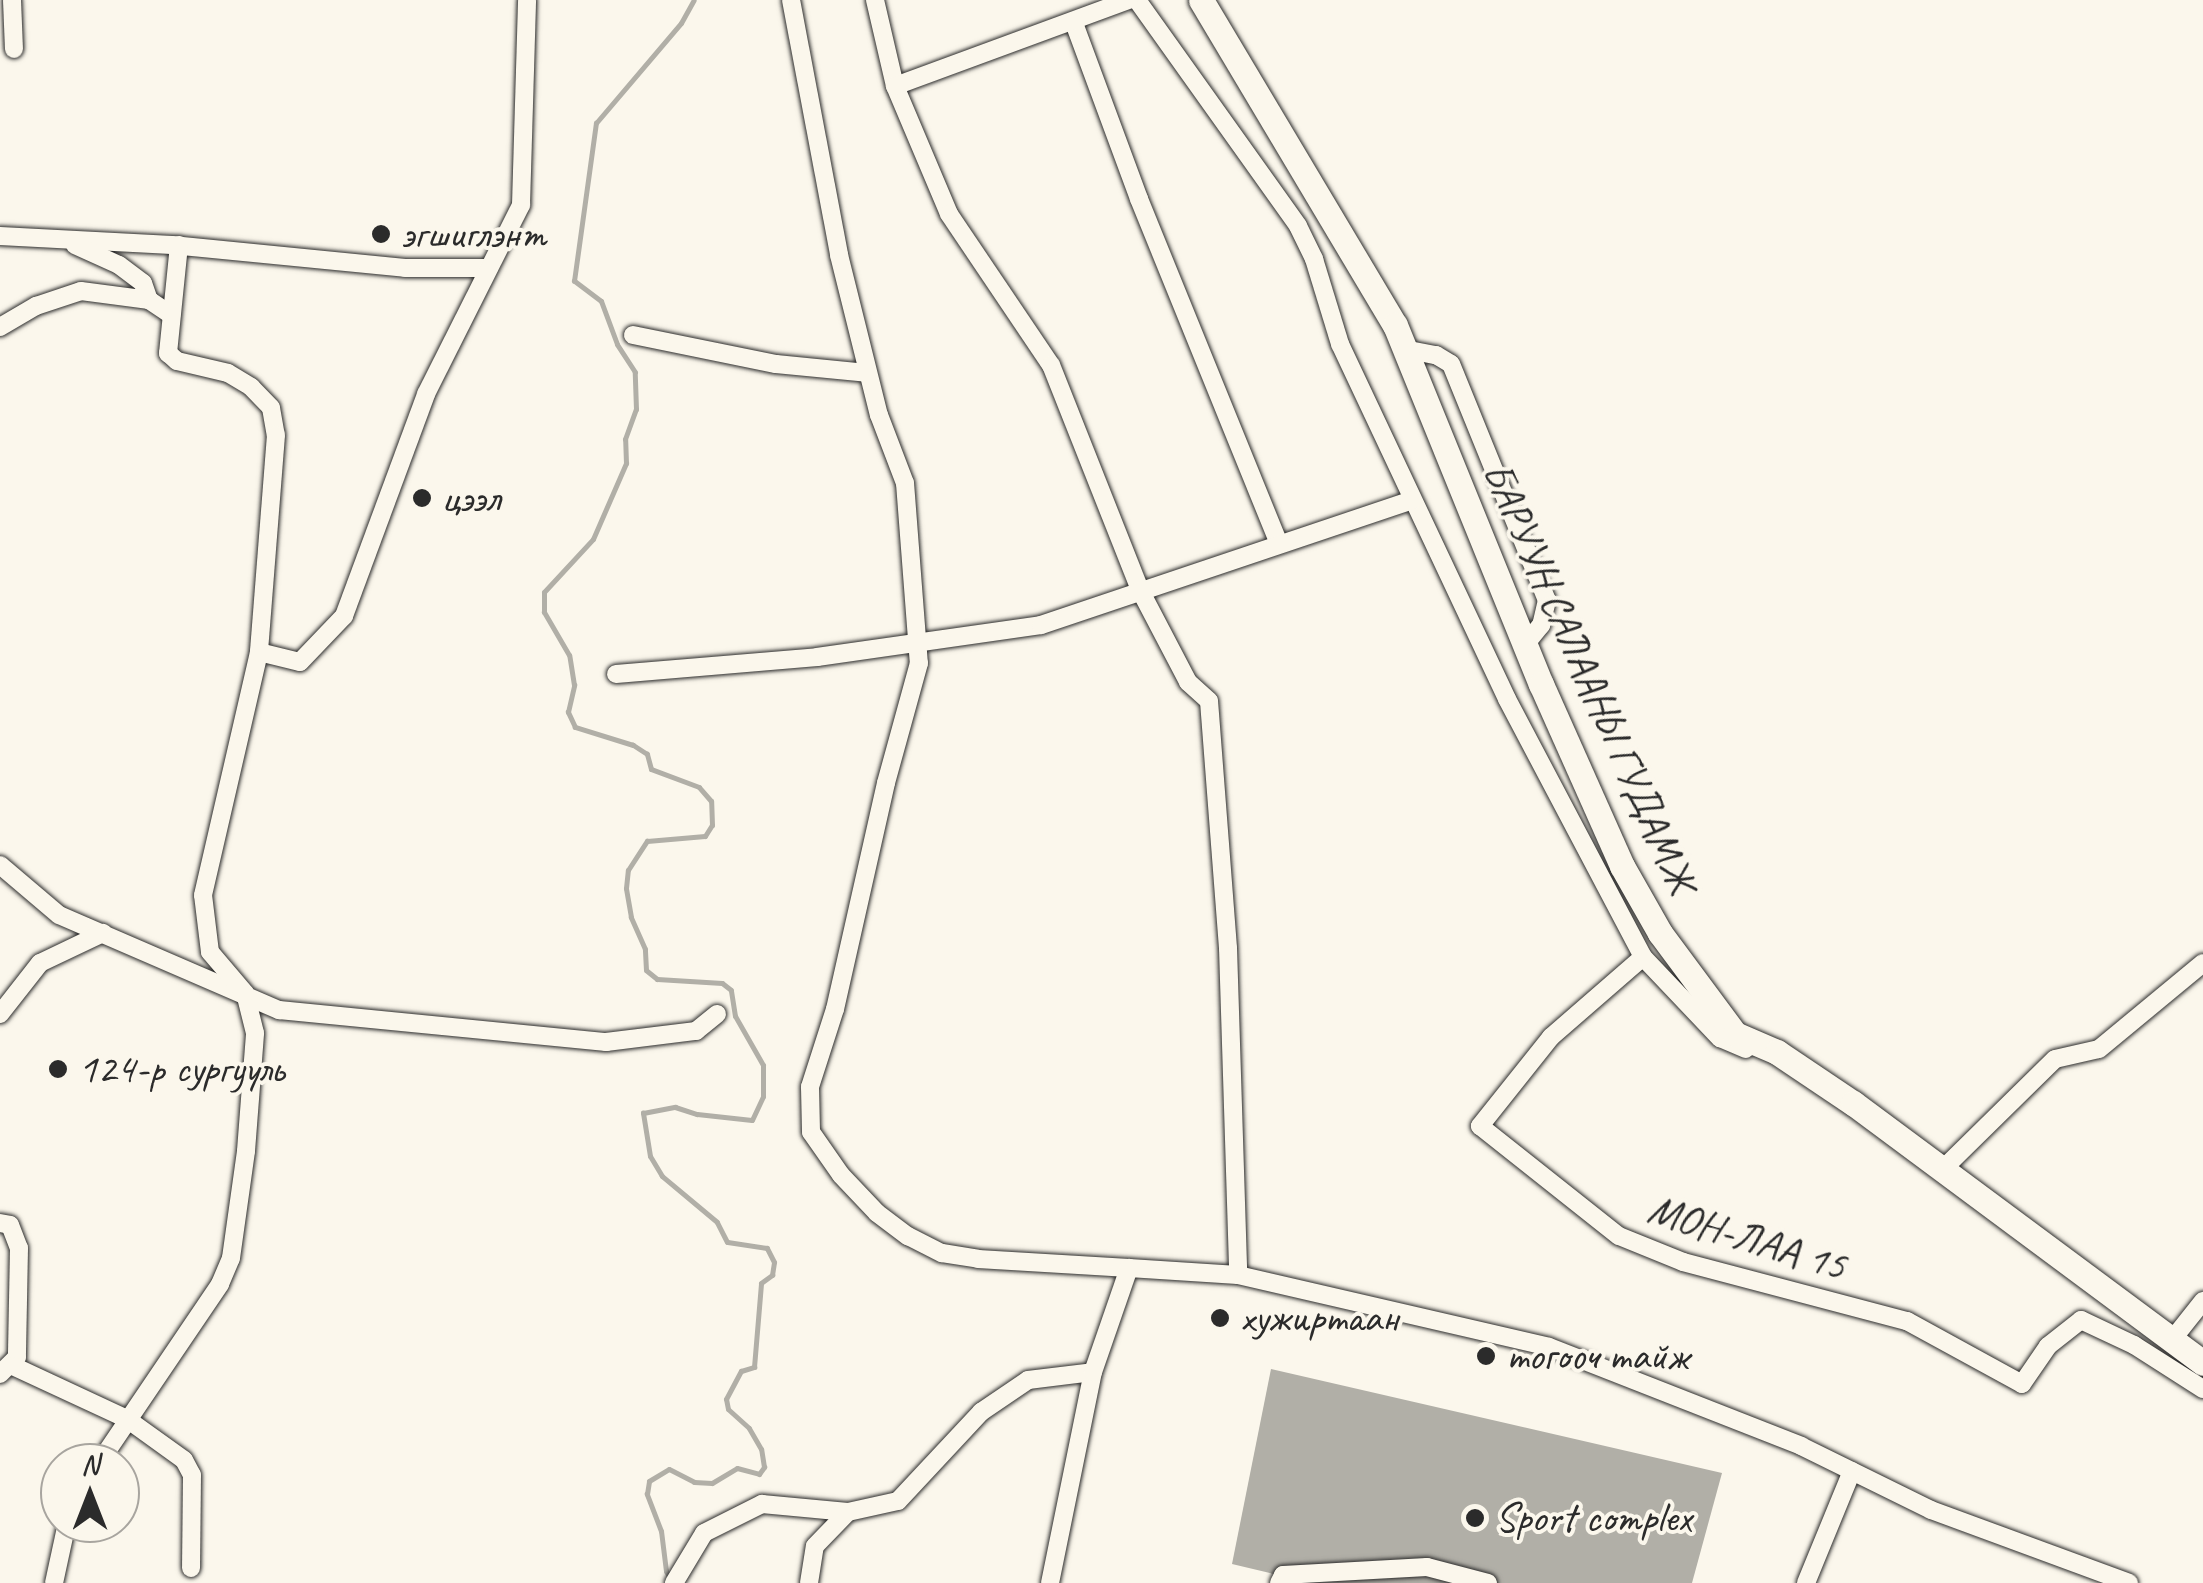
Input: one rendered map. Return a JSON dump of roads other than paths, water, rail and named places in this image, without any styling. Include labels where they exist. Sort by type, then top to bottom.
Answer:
[{"type":"main road","name":"БАРУУН САЛААНЫ ГУДАМЖ","points":[[1201,0],[1318,193],[1404,349],[1524,646],[1622,866],[1660,933],[1735,1034],[1778,1052],[1816,1078],[2203,1363]]},
{"type":"street","points":[[12,0],[14,50]]},
{"type":"street","points":[[259,652],[300,662],[344,616],[426,394],[521,205],[527,0]]},
{"type":"street","points":[[791,0],[839,255],[867,373],[905,484],[919,663],[886,783],[835,1009],[810,1087],[811,1132],[841,1175],[877,1213],[908,1236],[942,1252],[978,1259],[1238,1274],[1549,1347],[1802,1446],[1931,1510],[2129,1583]]},
{"type":"street","points":[[874,0],[895,86],[949,214],[1051,365],[1140,590],[1188,682],[1209,701],[1228,948],[1238,1274]]},
{"type":"street","points":[[895,86],[1129,0]]},
{"type":"street","points":[[1138,0],[1298,226],[1314,259],[1340,344],[1514,715],[1643,956],[1720,1038],[1816,1078]]},
{"type":"street","points":[[1074,23],[1139,199],[1279,544]]},
{"type":"street","points":[[0,236],[179,246],[405,268],[489,268]]},
{"type":"street","points":[[65,241],[119,265],[143,283],[150,300]]},
{"type":"street","points":[[112,1443],[220,1284],[231,1258],[246,1151],[255,1033],[245,993],[210,952],[203,895],[259,652],[276,435],[271,408],[252,387],[228,373],[177,361],[168,352],[179,246]]},
{"type":"street","points":[[0,327],[36,306],[81,291],[150,300],[171,315]]},
{"type":"street","points":[[633,334],[776,364],[867,373]]},
{"type":"street","points":[[1404,349],[1441,356],[1450,364],[1547,600],[1544,618],[1524,646]]},
{"type":"street","points":[[1466,508],[1504,494]]},
{"type":"street","points":[[616,674],[916,644],[1041,624],[1414,500]]},
{"type":"street","points":[[0,865],[60,915],[279,1010],[606,1042],[696,1032],[716,1014]]},
{"type":"street","points":[[0,1014],[40,962],[103,932]]},
{"type":"street","name":"МОН-ЛАА 15","points":[[1643,956],[1551,1036],[1480,1126],[1619,1236],[1682,1262],[1906,1320],[2022,1384],[2048,1346],[2080,1320],[2134,1346],[2203,1389]]},
{"type":"street","points":[[1942,1170],[2054,1059],[2099,1048],[2203,963]]},
{"type":"street","points":[[0,1223],[10,1225],[19,1248],[17,1357],[6,1370],[127,1419],[184,1460],[192,1475],[190,1568]]},
{"type":"street","points":[[1050,1583],[1093,1372],[1128,1268]]},
{"type":"street","points":[[2172,1340],[2203,1300]]},
{"type":"street","points":[[677,1579],[704,1533],[762,1504],[848,1512],[898,1501],[982,1412],[1028,1380],[1093,1372]]},
{"type":"street","points":[[1806,1583],[1852,1471]]},
{"type":"street","points":[[808,1583],[815,1546],[848,1512]]},
{"type":"street","points":[[54,1583],[63,1543]]},
{"type":"street","points":[[1279,1583],[1282,1576],[1427,1566],[1488,1583]]},
{"type":"waterway","points":[[671,1580],[666,1571],[661,1531],[647,1494],[649,1481],[669,1469],[694,1482],[712,1483],[737,1468],[759,1474],[764,1467],[761,1449],[749,1428],[728,1409],[726,1399],[741,1371],[754,1367],[761,1283],[772,1275],[774,1262],[767,1248],[727,1242],[717,1222],[662,1176],[650,1156],[643,1113],[675,1107],[697,1114],[752,1120],[763,1096],[763,1065],[735,1016],[731,990],[722,983],[657,979],[646,970],[645,949],[631,917],[626,888],[628,870],[647,841],[705,836],[712,825],[711,801],[699,787],[651,769],[647,754],[633,745],[575,727],[568,712],[574,685],[569,655],[544,612],[544,592],[593,539],[626,463],[625,439],[636,409],[635,372],[617,344],[601,301],[574,281],[596,123],[681,23],[694,0]]},
{"type":"place","name":"эгшиглэнт","points":[[381,234]]},
{"type":"place","name":"цээл","points":[[422,498]]},
{"type":"place","name":"124-р сургууль","points":[[58,1069]]},
{"type":"place","name":"хужиртаан","points":[[1220,1318]]},
{"type":"place","name":"тогооч тайж","points":[[1486,1356]]},
{"type":"place","name":"Sport complex","points":[[1475,1518]]}]
